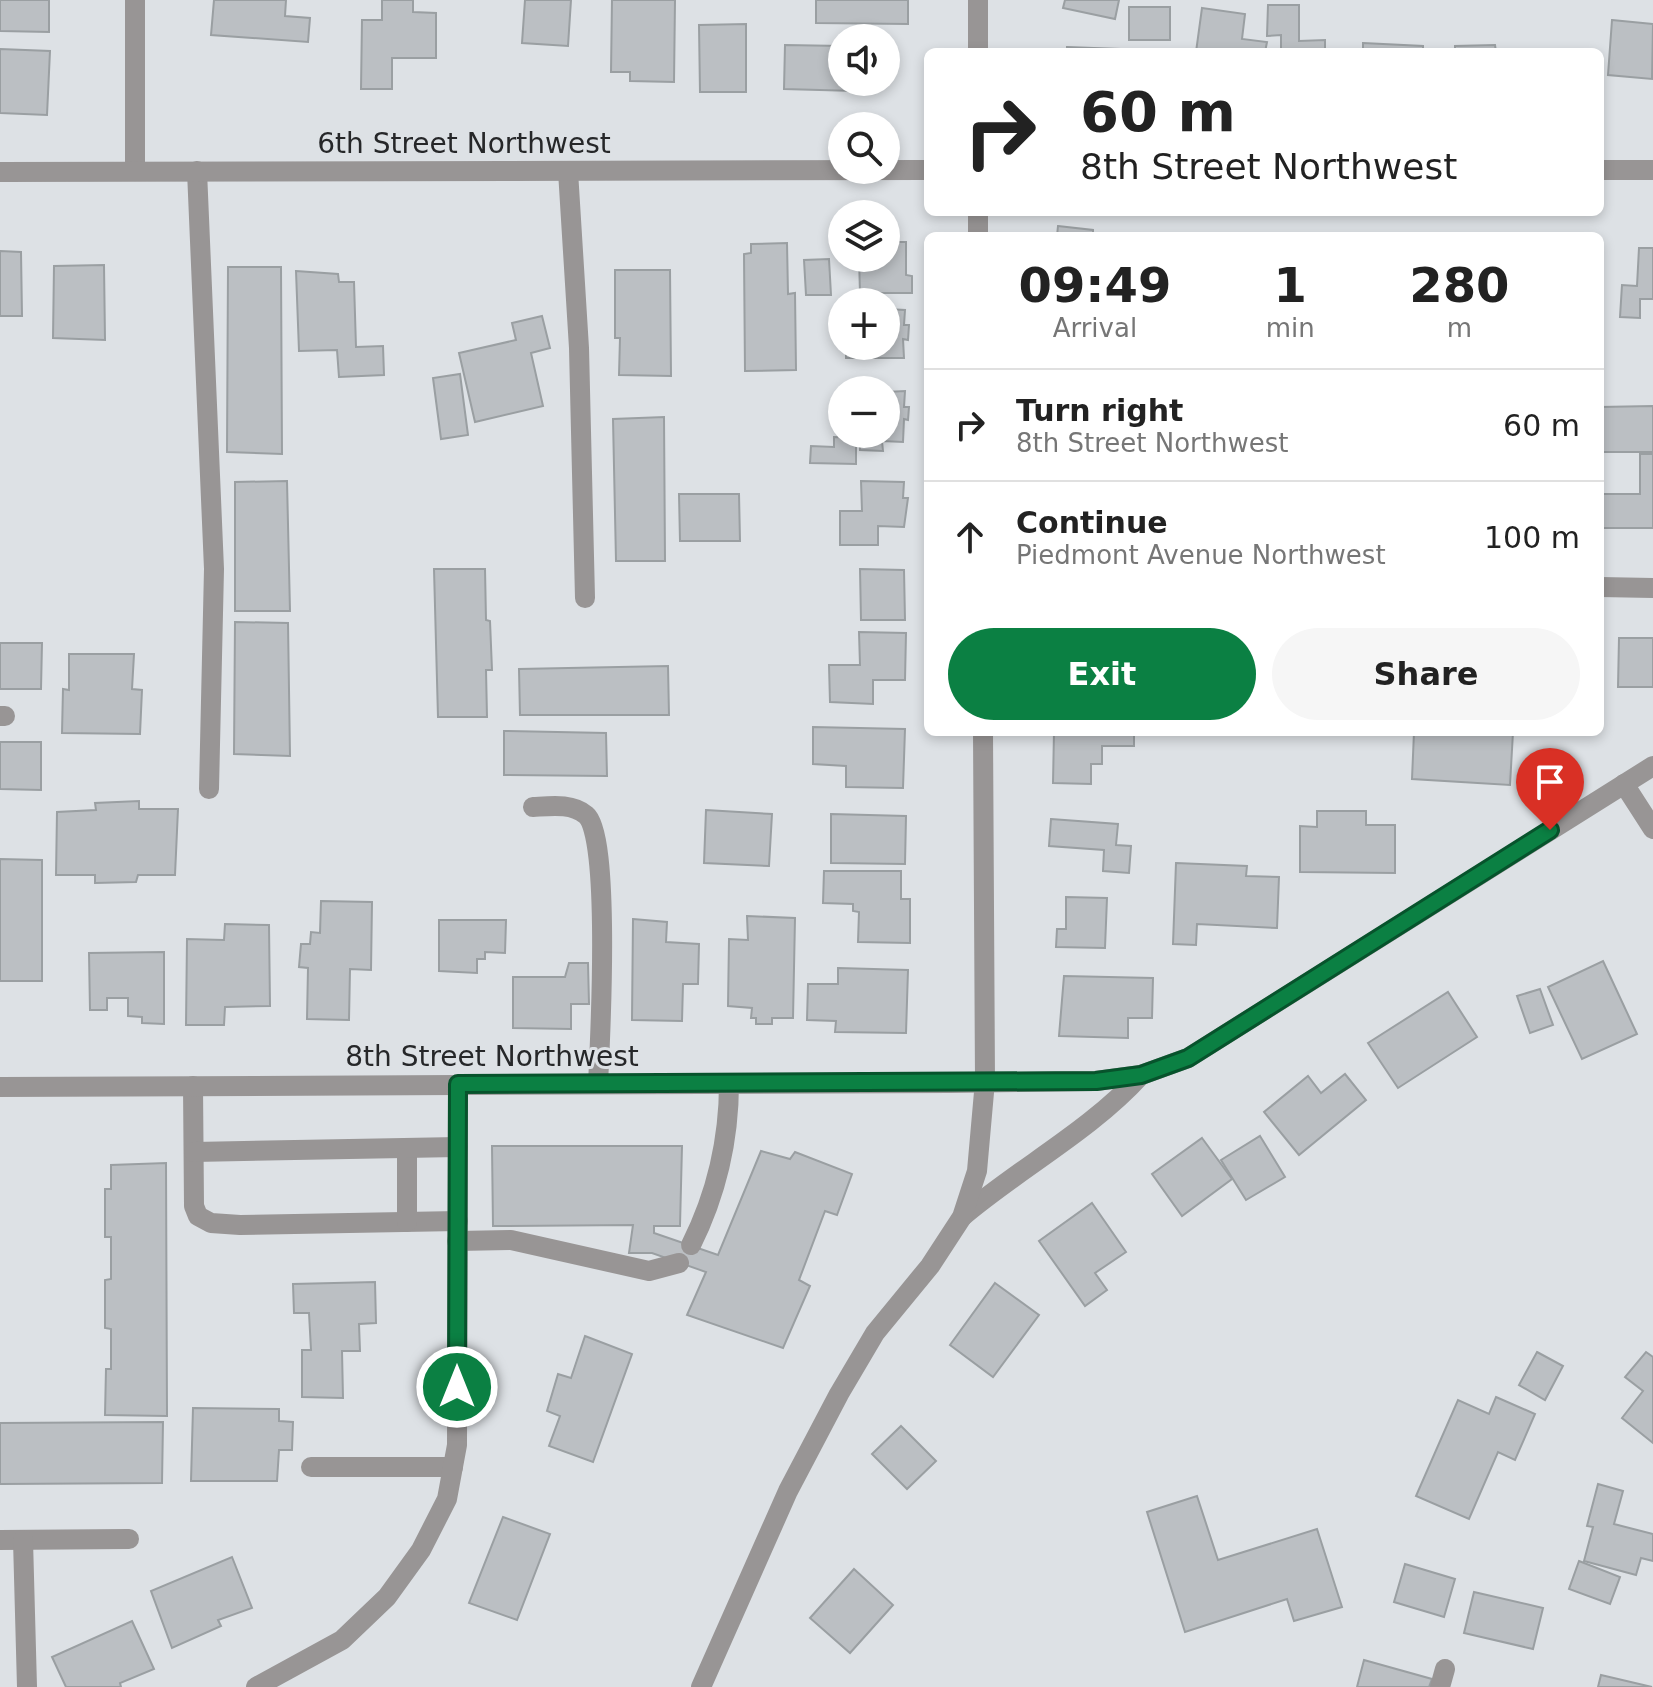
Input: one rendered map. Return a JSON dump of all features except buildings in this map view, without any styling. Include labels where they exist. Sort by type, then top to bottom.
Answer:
[{"type":"street","points":[[135,0],[135,171]]},
{"type":"street","points":[[978,0],[978,48]]},
{"type":"street","name":"6th Street Northwest","points":[[0,172],[924,170]]},
{"type":"street","points":[[1604,170],[1653,170]]},
{"type":"street","points":[[197,171],[214,569],[209,789]]},
{"type":"street","points":[[568,171],[579,348],[585,598]]},
{"type":"street","points":[[1604,587],[1653,588]]},
{"type":"street","points":[[701,1687],[788,1491],[839,1394],[875,1333],[930,1266],[962,1217],[977,1171],[985,1081],[983,736]]},
{"type":"street","name":"8th Street Northwest","points":[[0,1087],[1096,1081],[1141,1075],[1188,1058],[1653,766]]},
{"type":"street","points":[[1624,784],[1653,829]]},
{"type":"street","points":[[533,807],[568,806],[588,816],[595,827],[601,952],[598,1084]]},
{"type":"street","points":[[962,1217],[998,1186],[1111,1108],[1141,1075]]},
{"type":"street","points":[[691,1245],[708,1211],[727,1141],[729,1083]]},
{"type":"street","points":[[256,1687],[342,1640],[387,1597],[421,1550],[447,1499],[457,1445],[458,1084]]},
{"type":"street","points":[[193,1086],[194,1206],[198,1216],[211,1223],[407,1222],[511,1240],[626,1268],[649,1271],[679,1263]]},
{"type":"street","points":[[194,1152],[458,1147]]},
{"type":"street","points":[[407,1148],[407,1222]]},
{"type":"street","points":[[311,1467],[453,1467]]},
{"type":"street","points":[[0,1540],[129,1539]]},
{"type":"street","points":[[23,1540],[27,1687]]},
{"type":"route","points":[[457,1387],[458,1084],[949,1083],[1096,1081],[1141,1075],[1188,1058],[1550,830]]}]
